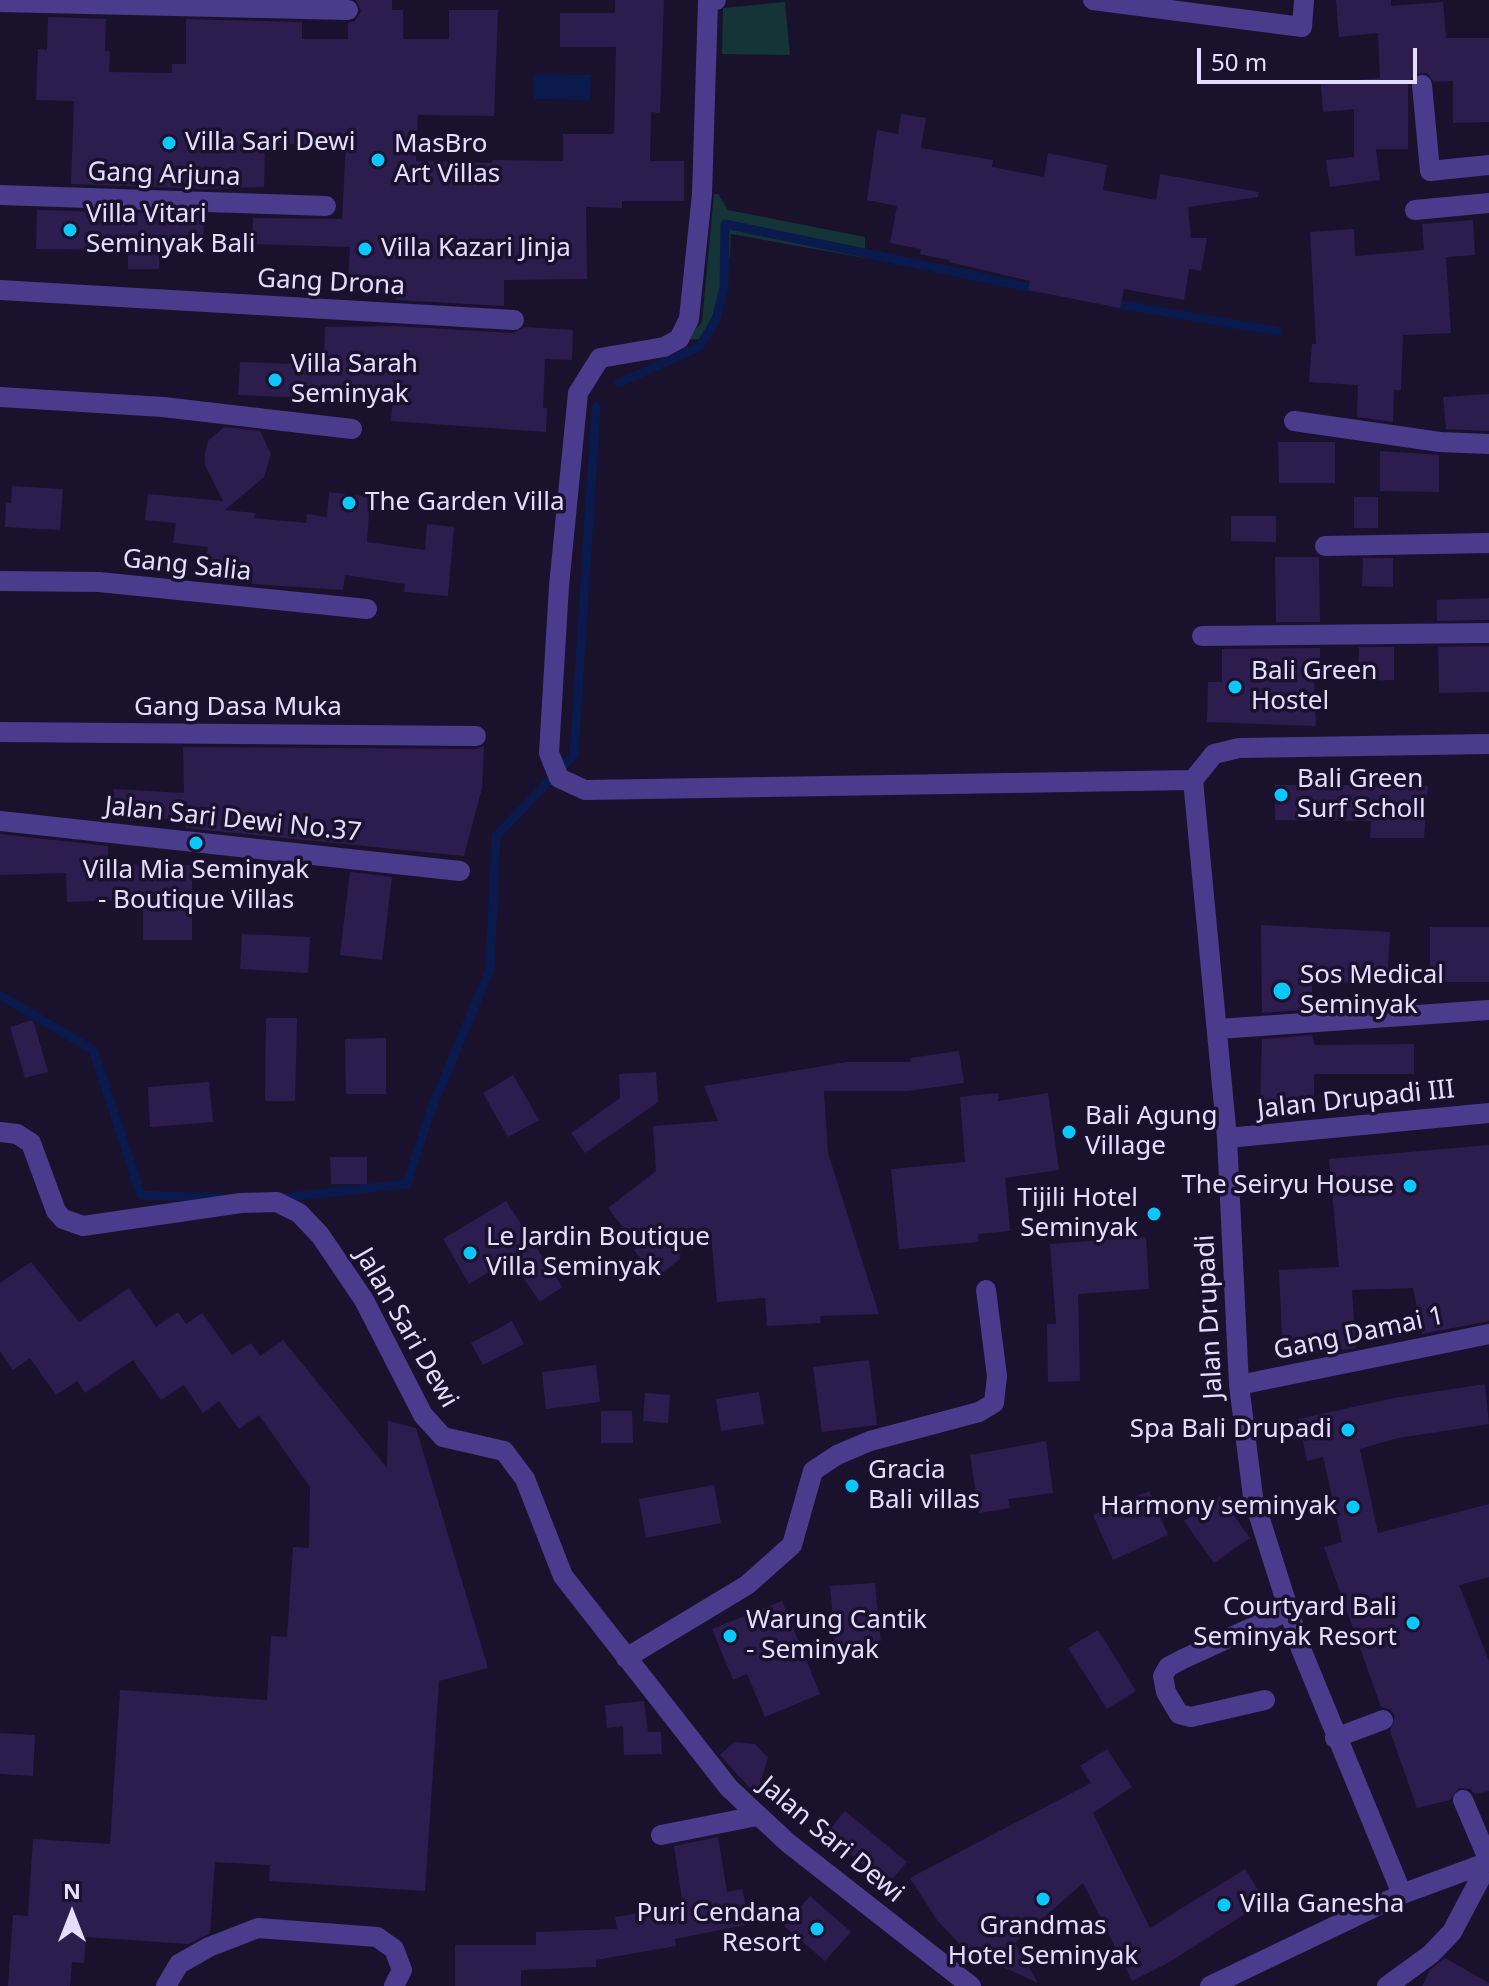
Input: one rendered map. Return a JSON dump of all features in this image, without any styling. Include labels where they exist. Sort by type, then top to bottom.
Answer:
[{"type":"street","points":[[716,0],[708,1],[702,194],[689,319],[679,339],[664,347],[600,358],[578,393],[559,586],[549,753],[553,769],[568,785],[585,790],[1193,780],[1214,754],[1239,748],[1489,744]]},
{"type":"street","points":[[1093,0],[1302,27],[1304,0]]},
{"type":"street","points":[[0,2],[205,3],[348,10]]},
{"type":"street","points":[[1422,85],[1430,171],[1489,165]]},
{"type":"street","name":"Gang Arjuna","points":[[0,195],[326,206]]},
{"type":"street","points":[[1415,210],[1489,203]]},
{"type":"street","name":"Gang Drona","points":[[0,290],[514,320]]},
{"type":"street","points":[[0,397],[163,407],[352,429]]},
{"type":"street","points":[[1294,421],[1440,442],[1489,444]]},
{"type":"street","points":[[1325,546],[1489,543]]},
{"type":"street","name":"Gang Salia","points":[[0,581],[99,582],[367,609]]},
{"type":"street","points":[[1202,636],[1489,633]]},
{"type":"street","name":"Gang Dasa Muka","points":[[0,732],[476,736]]},
{"type":"street","name":"Jalan Drupadi","points":[[1193,780],[1227,1138],[1239,1385],[1253,1497],[1288,1611],[1335,1738],[1402,1894]]},
{"type":"street","name":"Jalan Sari Dewi No.37","points":[[0,821],[460,871]]},
{"type":"street","points":[[1218,1029],[1489,1010]]},
{"type":"street","name":"Jalan Drupadi III","points":[[1227,1138],[1489,1113]]},
{"type":"street","name":"Jalan Sari Dewi","points":[[0,1132],[17,1134],[31,1143],[56,1211],[72,1224],[96,1226],[241,1203],[277,1202],[299,1213],[320,1235],[364,1300],[423,1415],[443,1437],[504,1451],[518,1470],[563,1576],[729,1788],[757,1816],[971,1986]]},
{"type":"street","points":[[626,1658],[747,1585],[792,1545],[813,1471],[837,1455],[870,1441],[979,1412],[994,1403],[997,1376],[986,1290]]},
{"type":"street","name":"Gang Damai 1","points":[[1239,1385],[1489,1334]]},
{"type":"street","points":[[1265,1700],[1191,1717],[1179,1714],[1166,1692],[1163,1676],[1168,1667],[1183,1659],[1288,1611]]},
{"type":"street","points":[[1335,1738],[1383,1720]]},
{"type":"street","points":[[1463,1800],[1489,1862]]},
{"type":"street","points":[[661,1835],[757,1816]]},
{"type":"street","points":[[1210,1986],[1402,1894],[1489,1862]]},
{"type":"street","points":[[1387,1986],[1431,1954],[1452,1932],[1489,1862]]},
{"type":"street","points":[[166,1986],[179,1964],[209,1947],[258,1928],[377,1937],[394,1949],[402,1970],[394,1986]]},
{"type":"green space","points":[[785,2],[790,55],[722,54],[723,8]]},
{"type":"green space","points":[[714,194],[718,194],[728,210],[865,237],[865,258],[731,234],[730,255],[713,315],[700,339],[685,340],[702,322]]},
{"type":"water","points":[[534,74],[591,75],[590,100],[534,99]]},
{"type":"building","points":[[356,0],[392,0],[392,10],[403,10],[403,39],[449,39],[449,10],[498,10],[494,116],[418,115],[416,161],[492,163],[493,160],[563,161],[563,134],[614,134],[616,47],[560,47],[560,13],[615,13],[615,0],[664,0],[660,113],[651,112],[650,161],[684,161],[684,201],[622,201],[622,208],[586,207],[587,279],[504,280],[504,306],[396,300],[398,283],[348,281],[350,247],[252,244],[253,218],[342,219],[346,144],[265,144],[264,187],[205,189],[71,184],[74,101],[36,100],[38,49],[47,50],[48,17],[106,19],[105,51],[110,51],[109,72],[172,73],[172,64],[186,64],[186,19],[302,22],[302,39],[348,39],[348,23],[355,21],[361,11]]},
{"type":"building","points":[[1336,0],[1391,0],[1391,6],[1443,2],[1446,38],[1489,38],[1489,122],[1453,123],[1453,81],[1434,82],[1427,73],[1415,74],[1408,83],[1408,149],[1376,149],[1380,180],[1330,187],[1326,160],[1354,157],[1354,109],[1323,112],[1321,83],[1380,78],[1378,33],[1339,37]]},
{"type":"building","points":[[901,114],[926,118],[921,148],[993,160],[992,167],[1044,177],[1048,153],[1107,165],[1103,190],[1156,200],[1160,174],[1259,192],[1258,197],[1188,207],[1191,238],[1207,238],[1201,271],[1189,269],[1184,300],[1124,289],[1120,308],[1028,290],[1030,281],[949,262],[920,254],[921,249],[890,243],[897,206],[867,200],[877,130],[898,134]]},
{"type":"building","points":[[37,210],[204,215],[203,252],[160,252],[159,269],[128,269],[128,250],[36,249]]},
{"type":"building","points":[[1473,220],[1475,255],[1446,257],[1451,333],[1403,335],[1401,390],[1394,390],[1393,422],[1357,417],[1358,385],[1309,382],[1312,344],[1316,344],[1310,232],[1354,229],[1355,256],[1424,250],[1422,224]]},
{"type":"building","points":[[394,326],[513,333],[525,327],[573,330],[572,360],[545,359],[543,408],[547,408],[546,432],[391,421],[393,394],[311,393],[311,398],[238,395],[240,362],[324,365],[325,327]]},
{"type":"building","points":[[1489,394],[1489,431],[1446,429],[1443,397]]},
{"type":"building","points":[[224,427],[260,431],[271,454],[264,477],[225,510],[255,513],[254,518],[306,523],[307,514],[327,517],[329,492],[370,497],[367,542],[425,550],[427,524],[454,527],[448,596],[404,592],[405,584],[345,575],[343,590],[252,584],[253,568],[206,562],[208,547],[173,543],[176,523],[145,520],[148,494],[223,501],[205,465],[205,453],[208,441]]},
{"type":"building","points":[[1278,442],[1335,442],[1335,483],[1279,483]]},
{"type":"building","points":[[1380,451],[1439,455],[1439,492],[1380,491]]},
{"type":"building","points":[[12,486],[63,489],[60,530],[5,527],[6,502],[11,503]]},
{"type":"building","points":[[1354,497],[1378,497],[1378,528],[1354,528]]},
{"type":"building","points":[[1231,516],[1276,516],[1276,542],[1231,541]]},
{"type":"building","points":[[1275,557],[1319,557],[1320,622],[1276,622]]},
{"type":"building","points":[[1363,558],[1393,558],[1393,587],[1362,586]]},
{"type":"building","points":[[1489,598],[1489,620],[1437,621],[1437,600]]},
{"type":"building","points":[[1489,646],[1489,692],[1439,693],[1438,647]]},
{"type":"building","points":[[1359,647],[1394,647],[1394,680],[1358,681]]},
{"type":"building","points":[[1320,648],[1320,681],[1314,682],[1316,726],[1207,722],[1208,682],[1222,682],[1222,649]]},
{"type":"building","points":[[484,746],[482,788],[464,856],[185,828],[185,820],[113,816],[114,789],[184,793],[183,747],[476,749]]},
{"type":"building","points":[[1374,781],[1428,786],[1424,838],[1370,838],[1371,821],[1275,820],[1275,785],[1374,785]]},
{"type":"building","points":[[0,834],[108,846],[108,864],[192,865],[192,940],[143,940],[143,899],[67,902],[66,873],[0,875]]},
{"type":"building","points":[[350,872],[392,877],[382,960],[340,955]]},
{"type":"building","points":[[1261,925],[1390,932],[1387,984],[1312,981],[1312,1009],[1262,1013]]},
{"type":"building","points":[[1430,927],[1489,927],[1489,982],[1430,982]]},
{"type":"building","points":[[242,934],[310,937],[308,973],[240,969]]},
{"type":"building","points":[[266,1018],[297,1018],[295,1101],[265,1101]]},
{"type":"building","points":[[33,1020],[48,1072],[25,1078],[10,1027]]},
{"type":"building","points":[[1312,1035],[1315,1045],[1414,1044],[1414,1074],[1314,1074],[1314,1106],[1260,1105],[1262,1039]]},
{"type":"building","points":[[386,1038],[386,1094],[346,1094],[345,1039]]},
{"type":"building","points":[[959,1051],[964,1083],[908,1091],[824,1091],[828,1153],[879,1314],[820,1316],[821,1323],[767,1326],[765,1298],[717,1302],[711,1234],[691,1250],[689,1238],[681,1239],[680,1259],[656,1278],[634,1250],[638,1247],[608,1208],[656,1171],[653,1126],[718,1121],[704,1086],[847,1062],[911,1062],[910,1058]]},
{"type":"building","points":[[656,1072],[658,1102],[585,1153],[571,1133],[620,1098],[619,1074]]},
{"type":"building","points":[[513,1075],[539,1120],[508,1137],[483,1093]]},
{"type":"building","points":[[209,1082],[213,1122],[150,1127],[148,1087]]},
{"type":"building","points":[[998,1093],[998,1101],[1048,1093],[1059,1170],[1005,1178],[1010,1231],[978,1234],[979,1242],[899,1249],[891,1169],[965,1162],[960,1097]]},
{"type":"building","points":[[1489,1145],[1489,1321],[1422,1334],[1413,1288],[1352,1290],[1356,1348],[1283,1357],[1279,1270],[1339,1267],[1329,1159]]},
{"type":"building","points":[[330,1157],[367,1157],[367,1184],[331,1184]]},
{"type":"building","points":[[506,1201],[562,1287],[540,1302],[510,1259],[469,1284],[443,1239]]},
{"type":"building","points":[[1146,1237],[1149,1289],[1078,1294],[1080,1381],[1048,1382],[1047,1324],[1056,1324],[1050,1244]]},
{"type":"building","points":[[31,1262],[79,1322],[129,1288],[156,1327],[178,1312],[186,1324],[202,1313],[232,1355],[251,1343],[260,1356],[283,1340],[387,1468],[388,1421],[416,1428],[488,1668],[439,1681],[425,1891],[269,1881],[270,1865],[215,1862],[210,1933],[189,1944],[86,1937],[84,1963],[72,1962],[70,1986],[8,1986],[13,1915],[28,1916],[33,1839],[110,1844],[120,1690],[267,1700],[271,1636],[287,1637],[293,1547],[309,1548],[310,1487],[259,1415],[239,1429],[219,1401],[203,1413],[184,1385],[161,1400],[133,1360],[85,1393],[77,1381],[56,1395],[30,1358],[13,1370],[0,1351],[0,1283]]},
{"type":"building","points":[[512,1321],[524,1344],[483,1365],[471,1343]]},
{"type":"building","points":[[869,1360],[877,1425],[822,1432],[813,1367]]},
{"type":"building","points":[[596,1365],[600,1402],[546,1409],[542,1372]]},
{"type":"building","name":"Courtyard Bali Seminyak Resort","points":[[1485,1384],[1489,1424],[1398,1438],[1360,1449],[1378,1533],[1489,1504],[1489,1577],[1459,1585],[1489,1661],[1489,1791],[1475,1794],[1470,1789],[1459,1788],[1450,1800],[1417,1808],[1390,1731],[1395,1716],[1391,1710],[1381,1707],[1324,1547],[1342,1542],[1323,1457],[1307,1461],[1298,1419],[1394,1398]]},
{"type":"building","points":[[759,1392],[764,1424],[721,1431],[716,1399]]},
{"type":"building","points":[[645,1393],[670,1395],[668,1423],[643,1421]]},
{"type":"building","points":[[601,1411],[632,1411],[633,1443],[601,1443]]},
{"type":"building","points":[[1046,1441],[1053,1493],[1008,1499],[1010,1508],[979,1513],[970,1455]]},
{"type":"building","points":[[714,1485],[721,1523],[646,1538],[639,1499]]},
{"type":"building","points":[[1149,1491],[1168,1535],[1113,1560],[1093,1515]]},
{"type":"building","points":[[1220,1496],[1250,1538],[1214,1563],[1184,1521]]},
{"type":"building","points":[[875,1583],[881,1644],[836,1648],[830,1586]]},
{"type":"building","points":[[782,1601],[820,1694],[765,1717],[747,1674],[733,1680],[712,1629]]},
{"type":"building","points":[[1098,1630],[1136,1691],[1107,1709],[1068,1648]]},
{"type":"building","points":[[644,1701],[648,1732],[661,1732],[662,1754],[624,1755],[623,1726],[607,1728],[605,1705]]},
{"type":"building","points":[[0,1733],[35,1735],[33,1776],[0,1774]]},
{"type":"building","points":[[734,1742],[755,1744],[768,1758],[756,1795],[720,1755]]},
{"type":"building","points":[[1107,1749],[1132,1787],[1093,1813],[1150,1928],[1245,1869],[1265,1901],[1168,1963],[1132,1981],[1083,1883],[1015,1943],[1038,1983],[964,1949],[937,1920],[910,1878],[1091,1783],[1080,1766]]},
{"type":"building","points":[[845,1811],[907,1862],[887,1885],[826,1834]]},
{"type":"building","points":[[718,1837],[727,1892],[742,1889],[750,1924],[675,1939],[676,1946],[596,1960],[596,1967],[521,1970],[521,1986],[455,1986],[455,1945],[536,1945],[536,1932],[617,1929],[615,1917],[683,1906],[674,1846]]},
{"type":"building","name":"Puri Cendana Resort","points":[[810,1896],[851,1932],[825,1961],[784,1926]]},
{"type":"building","points":[[1445,1958],[1489,1983],[1489,1986],[1422,1986],[1430,1970]]},
{"type":"waterway","points":[[619,383],[699,347],[716,320],[724,288],[725,224],[1038,289]]},
{"type":"waterway","points":[[1111,303],[1277,331]]},
{"type":"waterway","points":[[280,1198],[407,1184],[429,1115],[490,969],[496,836],[574,755],[596,407]]},
{"type":"waterway","points":[[0,995],[93,1050],[141,1195],[221,1198]]},
{"type":"place","name":"Villa Sari Dewi","points":[[169,143]]},
{"type":"place","name":"MasBro Art Villas","points":[[378,160]]},
{"type":"place","name":"Villa Vitari Seminyak Bali","points":[[70,230]]},
{"type":"place","name":"Villa Kazari Jinja","points":[[365,249]]},
{"type":"place","name":"Villa Sarah Seminyak","points":[[275,380]]},
{"type":"place","name":"The Garden Villa","points":[[349,503]]},
{"type":"place","name":"Bali Green Hostel","points":[[1235,687]]},
{"type":"place","name":"Bali Green Surf Scholl","points":[[1281,795]]},
{"type":"place","name":"Villa Mia Seminyak - Boutique Villas","points":[[196,843]]},
{"type":"place","name":"Sos Medical Seminyak","points":[[1282,991]]},
{"type":"place","name":"Bali Agung Village","points":[[1069,1132]]},
{"type":"place","name":"The Seiryu House","points":[[1410,1186]]},
{"type":"place","name":"Tijili Hotel Seminyak","points":[[1154,1214]]},
{"type":"place","name":"Le Jardin Boutique Villa Seminyak","points":[[470,1253]]},
{"type":"place","name":"Spa Bali Drupadi","points":[[1348,1430]]},
{"type":"place","name":"Gracia Bali villas","points":[[852,1486]]},
{"type":"place","name":"Harmony seminyak","points":[[1353,1507]]},
{"type":"place","name":"Courtyard Bali Seminyak Resort","points":[[1413,1623]]},
{"type":"place","name":"Warung Cantik - Seminyak","points":[[730,1636]]},
{"type":"place","name":"Grandmas Hotel Seminyak","points":[[1043,1899]]},
{"type":"place","name":"Villa Ganesha","points":[[1224,1905]]},
{"type":"place","name":"Puri Cendana Resort","points":[[817,1929]]}]
